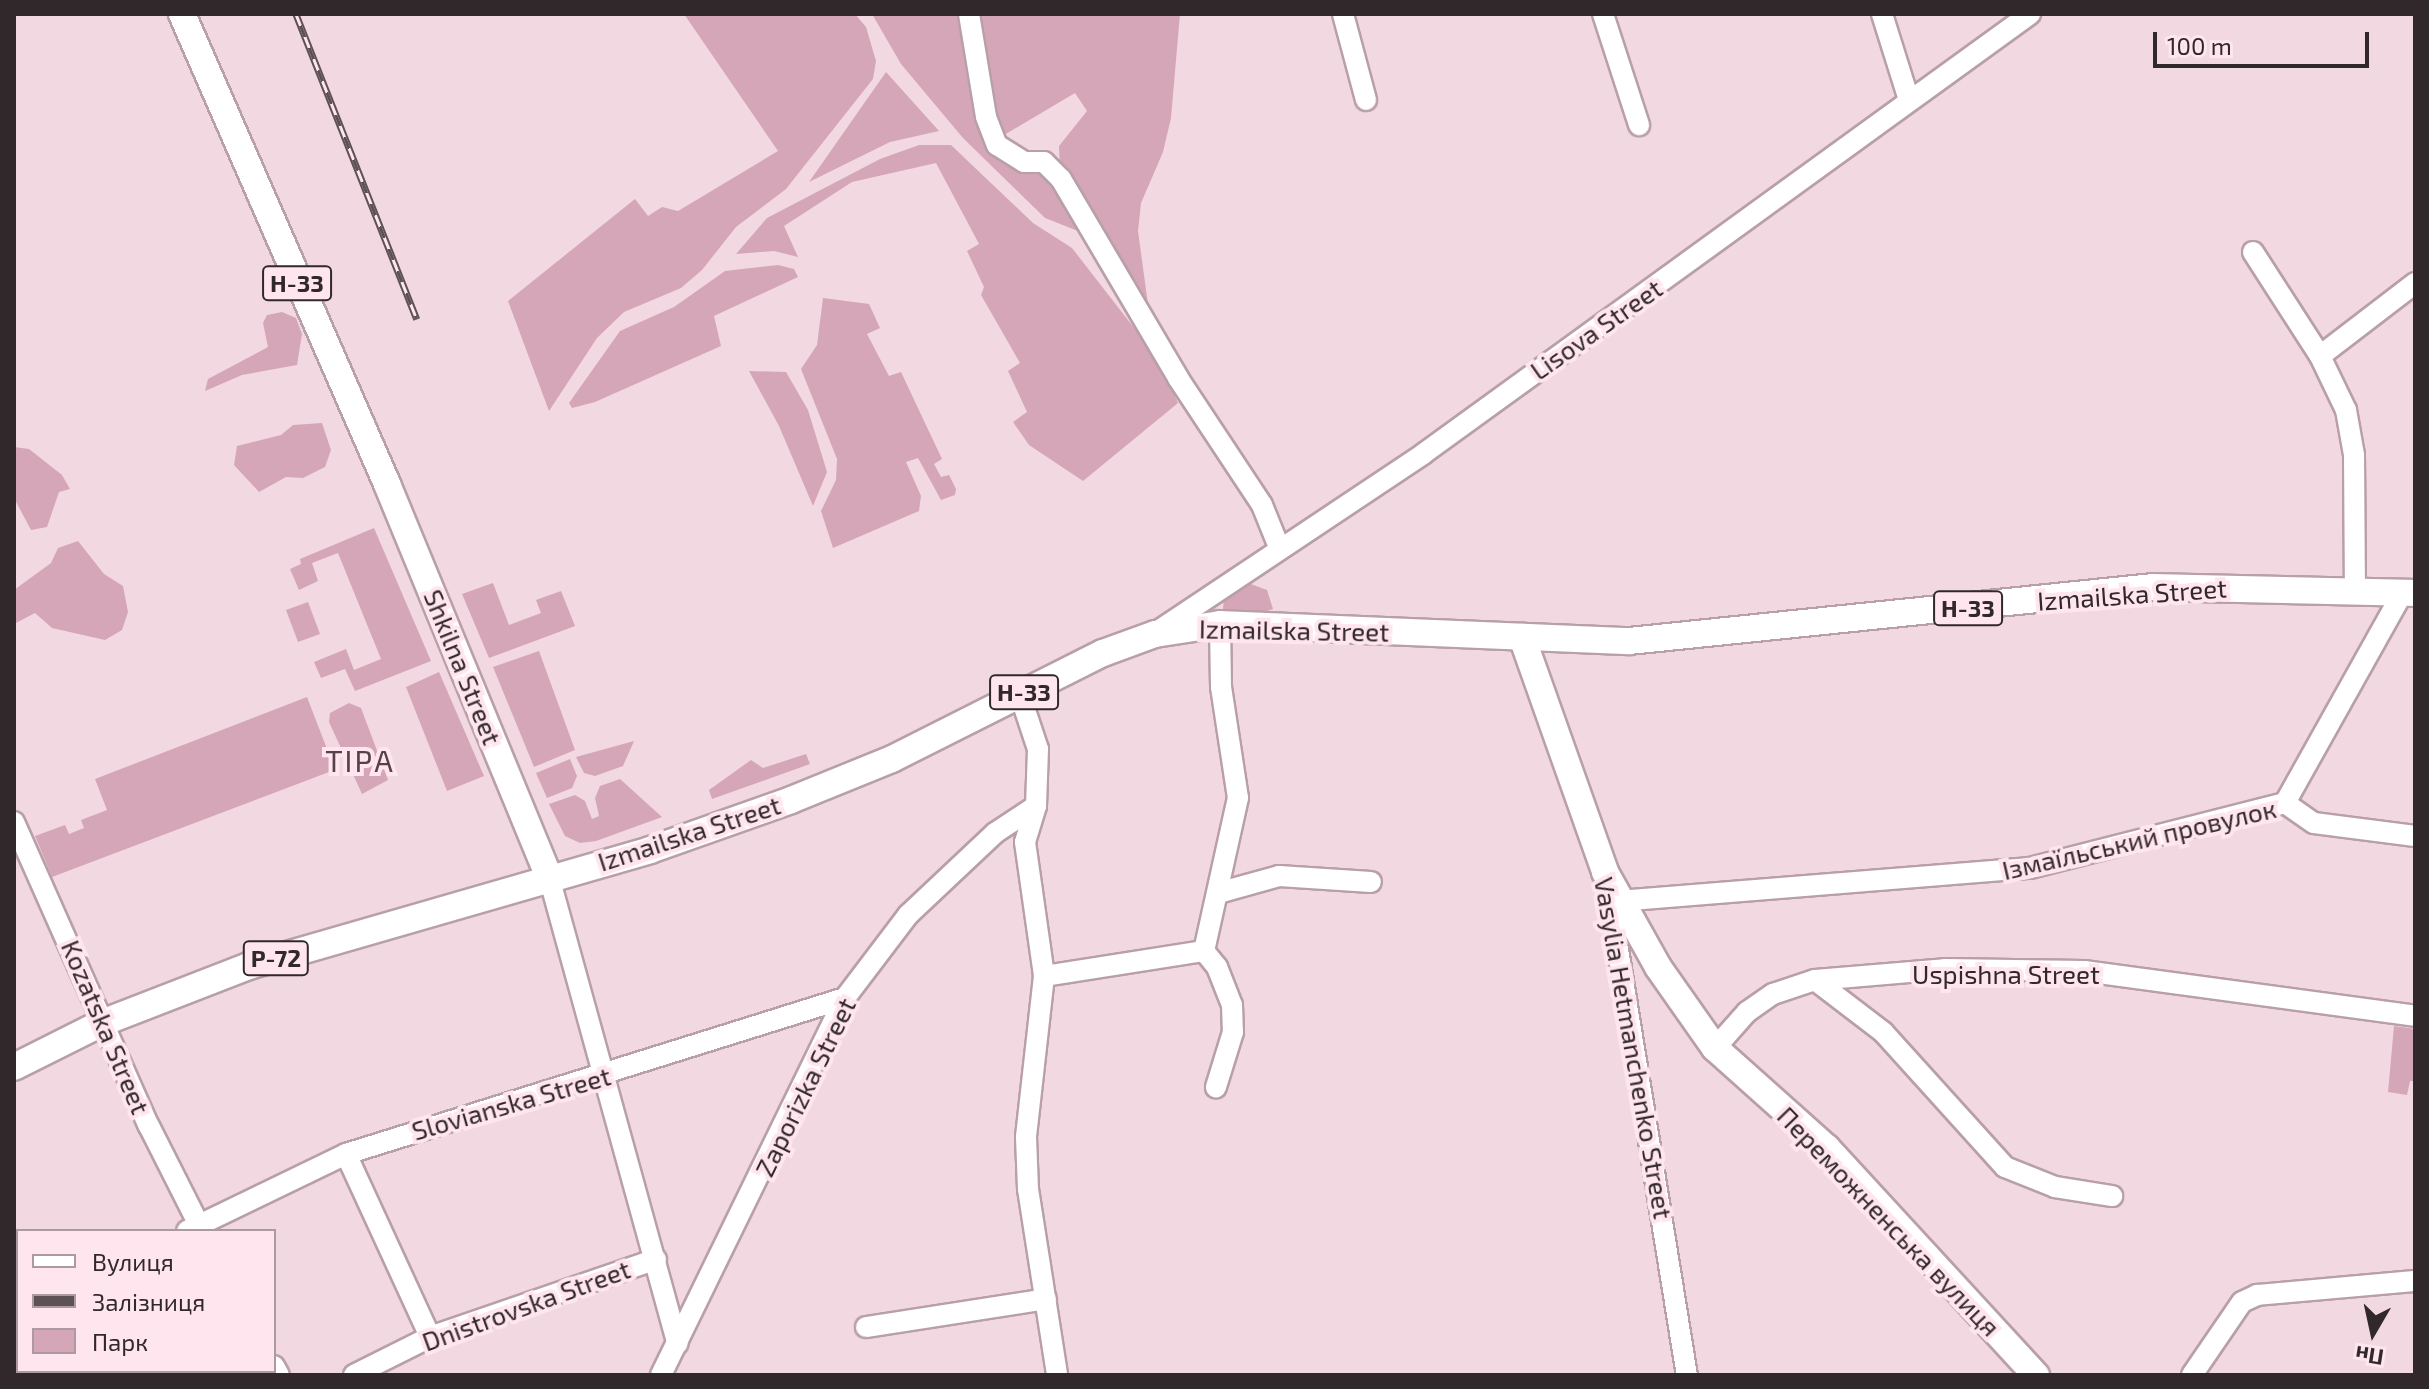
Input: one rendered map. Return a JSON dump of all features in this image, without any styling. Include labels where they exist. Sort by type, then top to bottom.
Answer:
[{"type":"main road","name":"Shkilna Street","points":[[182,14],[393,497],[549,877]]},
{"type":"main road","name":"Izmailska Street","points":[[14,1067],[102,1023],[249,966],[650,850],[791,800],[892,759],[1020,695],[1155,634],[1220,624],[1629,641],[2153,587],[2409,592]]},
{"type":"main road","name":"Vasylia Hetmanchenko Street","points":[[1522,637],[1605,872]]},
{"type":"main road","name":"Переможненська вулиця","points":[[1605,872],[1619,901],[1715,1048],[1827,1148],[2036,1375]]},
{"type":"street","points":[[969,14],[986,117],[997,145],[1024,162],[1044,162],[1061,179],[1186,391],[1262,505],[1279,547]]},
{"type":"street","points":[[1343,14],[1366,100]]},
{"type":"street","points":[[1603,14],[1639,125]]},
{"type":"street","points":[[1882,14],[1909,100]]},
{"type":"street","name":"Lisova Street","points":[[1155,634],[1611,320],[2030,14]]},
{"type":"street","points":[[2253,252],[2320,356],[2352,432],[2355,590]]},
{"type":"street","points":[[2320,356],[2415,283]]},
{"type":"street","points":[[2285,803],[2409,592]]},
{"type":"street","points":[[1216,1087],[1233,1032],[1232,1005],[1204,951],[1238,798],[1221,687],[1220,624]]},
{"type":"street","points":[[1020,695],[1038,749],[1036,806],[1025,842],[1026,875],[1044,976],[1026,1137],[1028,1189],[1057,1375]]},
{"type":"street","name":"Ізмаїльський провулок","points":[[1619,901],[2030,868],[2285,803],[2314,823],[2415,836]]},
{"type":"street","name":"Zaporizka Street","points":[[661,1375],[845,998],[908,915],[995,833],[1036,806]]},
{"type":"street","name":"Kozatska Street","points":[[14,822],[46,886],[102,1023],[196,1229]]},
{"type":"street","name":"Vasylia Hetmanchenko Street","points":[[1605,872],[1687,1375]]},
{"type":"street","points":[[1218,893],[1279,876],[1371,882]]},
{"type":"street","name":"Shkilna Street","points":[[549,877],[678,1344]]},
{"type":"street","points":[[1044,976],[1204,951]]},
{"type":"street","name":"Uspishna Street","points":[[1715,1048],[1747,1012],[1773,994],[1815,980],[1945,969],[2084,971],[2415,1016]]},
{"type":"street","points":[[1815,980],[1883,1032],[2005,1167],[2055,1187],[2112,1196]]},
{"type":"street","name":"Slovianska Street","points":[[196,1229],[346,1154],[602,1077],[845,998]]},
{"type":"street","points":[[346,1154],[430,1337]]},
{"type":"street","name":"Dnistrovska Street","points":[[354,1375],[430,1337],[656,1259]]},
{"type":"street","points":[[2192,1375],[2242,1302],[2257,1295],[2415,1281]]},
{"type":"street","points":[[866,1327],[1046,1299]]},
{"type":"street","points":[[1671,1375],[1687,1375]]},
{"type":"green space","points":[[684,14],[855,14],[866,27],[876,61],[873,79],[786,189],[736,227],[702,270],[681,288],[624,312],[597,338],[549,411],[508,301],[635,199],[648,216],[662,207],[678,211],[778,151]]},
{"type":"green space","points":[[872,14],[1180,14],[1171,118],[1163,152],[1141,203],[1138,231],[1150,319],[1060,171],[1059,146],[1087,111],[1075,93],[1004,135],[1005,143],[1044,170],[1088,235],[1045,218],[963,138],[901,64]]},
{"type":"green space","points":[[886,72],[939,131],[890,142],[809,182]]},
{"type":"green space","points":[[919,145],[951,145],[1033,223],[1072,248],[1159,360],[1178,403],[1083,481],[1029,445],[1013,422],[1027,412],[1008,371],[1020,363],[981,295],[984,287],[967,251],[979,244],[936,163],[852,182],[784,226],[798,257],[774,251],[736,254],[767,218],[880,159]]},
{"type":"green space","points":[[778,265],[794,269],[798,277],[714,316],[721,346],[595,402],[572,408],[569,403],[620,331],[674,307],[725,271]]},
{"type":"green space","points":[[823,298],[869,304],[880,328],[867,334],[889,376],[901,372],[942,459],[934,464],[941,477],[949,475],[956,489],[955,495],[941,500],[918,458],[906,462],[921,496],[919,511],[833,548],[821,511],[836,480],[837,459],[801,369],[817,345]]},
{"type":"green space","points":[[282,312],[296,318],[302,334],[297,365],[242,375],[205,391],[208,379],[268,347],[263,323],[267,315]]},
{"type":"green space","points":[[749,371],[786,372],[808,410],[827,472],[813,506],[779,426]]},
{"type":"green space","points":[[322,423],[331,450],[325,467],[303,478],[286,477],[259,492],[234,465],[237,446],[281,435],[293,425]]},
{"type":"green space","points":[[14,447],[29,449],[62,475],[70,489],[59,492],[47,527],[31,530],[14,498]]},
{"type":"green space","points":[[374,528],[431,661],[355,691],[345,669],[321,678],[314,662],[346,649],[354,670],[381,659],[338,553],[312,563],[318,581],[299,590],[290,569],[301,564],[300,559]]},
{"type":"green space","points":[[78,541],[104,574],[123,586],[128,612],[122,630],[105,640],[52,628],[35,613],[14,624],[14,590],[51,563],[58,548]]},
{"type":"green space","points":[[493,583],[509,625],[541,613],[536,600],[561,591],[575,626],[489,658],[462,594]]},
{"type":"green space","points":[[1248,583],[1267,590],[1273,609],[1259,614],[1223,609],[1224,596]]},
{"type":"green space","points":[[308,602],[320,634],[298,642],[286,610]]},
{"type":"green space","points":[[539,651],[575,750],[534,767],[493,667]]},
{"type":"green space","points":[[439,672],[484,776],[447,791],[406,687]]},
{"type":"green space","points":[[307,697],[334,767],[329,772],[52,877],[35,836],[65,825],[69,834],[84,828],[81,820],[107,810],[95,779]]},
{"type":"green space","points":[[349,703],[361,708],[388,780],[362,794],[329,722],[330,713]]},
{"type":"green space","points":[[634,741],[623,766],[595,776],[584,773],[576,757]]},
{"type":"green space","points":[[806,754],[810,764],[712,799],[709,790],[751,760],[763,768]]},
{"type":"green space","points":[[570,759],[577,776],[572,788],[547,798],[536,773]]},
{"type":"green space","points":[[620,779],[662,817],[596,841],[580,843],[565,836],[549,804],[575,795],[585,801],[592,819],[599,816],[595,798],[600,786]]},
{"type":"green space","points":[[2394,1026],[2415,1029],[2415,1081],[2410,1081],[2407,1095],[2388,1092]]},
{"type":"railway","points":[[296,14],[417,319]]},
{"type":"district","name":"ТІРА","points":[[360,760]]}]
